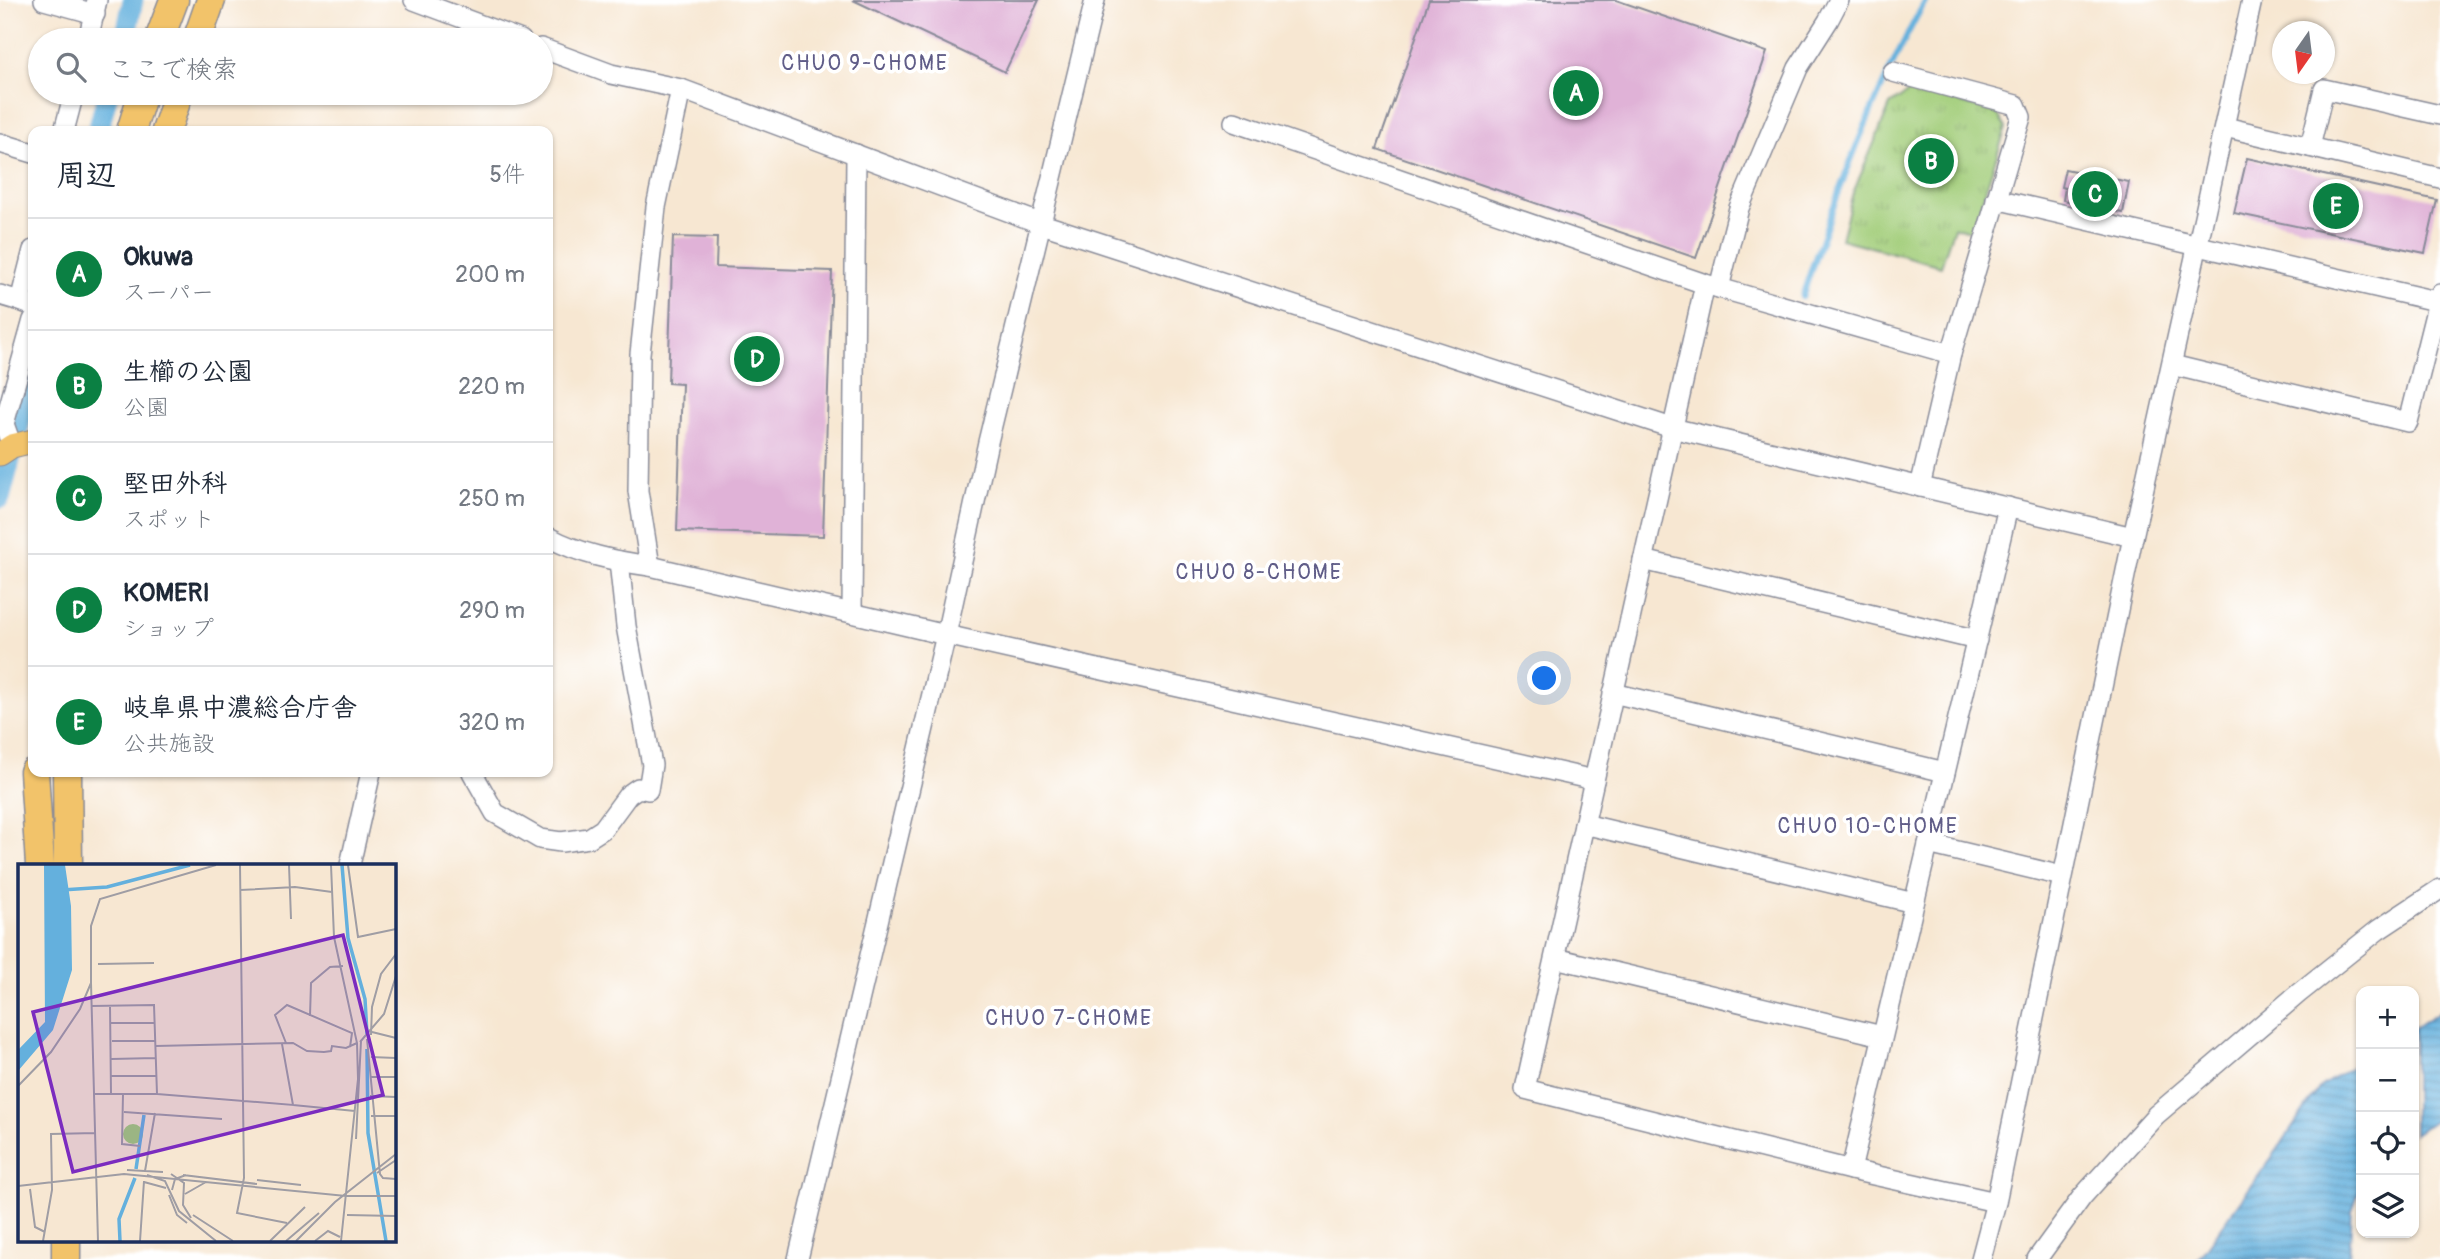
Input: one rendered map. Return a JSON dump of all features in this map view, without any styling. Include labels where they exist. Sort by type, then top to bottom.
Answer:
[{"type":"highway","points":[[164,28],[174,0]]},
{"type":"highway","points":[[201,28],[211,0]]},
{"type":"highway","points":[[133,126],[139,105]]},
{"type":"highway","points":[[168,126],[175,105]]},
{"type":"highway","points":[[34,777],[40,864]]},
{"type":"highway","points":[[66,777],[68,864]]},
{"type":"street","points":[[44,0],[96,7],[91,28]]},
{"type":"street","points":[[414,0],[489,28]]},
{"type":"street","points":[[798,1259],[946,635],[988,442],[1095,0]]},
{"type":"street","points":[[1839,0],[1798,68],[1739,208],[1712,286],[1672,428],[1525,1089],[1851,1170],[1996,1202]]},
{"type":"street","points":[[1981,1259],[1996,1202],[2133,537],[2252,0]]},
{"type":"street","points":[[553,52],[611,74],[681,89],[1042,224],[1672,428],[2133,537]]},
{"type":"street","points":[[1894,72],[2016,104],[2021,117],[1951,354],[1920,486]]},
{"type":"street","points":[[649,566],[638,491],[639,354],[656,207],[681,89]]},
{"type":"street","points":[[2310,147],[2324,89],[2440,115]]},
{"type":"street","points":[[65,126],[71,105]]},
{"type":"street","points":[[1234,122],[1712,286],[1951,354]]},
{"type":"street","points":[[2225,127],[2440,178]]},
{"type":"street","points":[[0,143],[28,151]]},
{"type":"street","points":[[852,613],[856,154]]},
{"type":"street","points":[[1997,199],[2439,299],[2408,422],[2172,365]]},
{"type":"street","points":[[0,295],[27,304]]},
{"type":"street","points":[[15,447],[4,424],[28,338]]},
{"type":"street","points":[[1851,1170],[2008,507]]},
{"type":"street","points":[[553,540],[571,550],[1594,780]]},
{"type":"street","points":[[1643,560],[1977,640]]},
{"type":"street","points":[[475,777],[495,813],[540,839],[561,842],[589,838],[603,829],[628,795],[638,788],[648,790],[652,765],[626,626],[619,561]]},
{"type":"street","points":[[1614,693],[1945,772]]},
{"type":"street","points":[[350,864],[370,777]]},
{"type":"street","points":[[1584,824],[1914,903]]},
{"type":"street","points":[[1928,844],[2062,876]]},
{"type":"street","points":[[2037,1259],[2082,1197],[2156,1115],[2378,930],[2440,889]]},
{"type":"street","points":[[1555,958],[1882,1036]]},
{"type":"green space","points":[[1913,89],[1997,113],[2006,128],[1972,231],[1954,227],[1941,266],[1841,239],[1853,193],[1890,105]]},
{"type":"water","points":[[2440,1011],[2440,1116],[2419,1131],[2419,1049],[2419,1025]]},
{"type":"water","points":[[2356,1064],[2356,1199],[2352,1211],[2349,1259],[2198,1259],[2278,1149],[2320,1087]]},
{"type":"building","points":[[853,0],[1039,0],[1005,72]]},
{"type":"building","points":[[1429,0],[1616,0],[1767,52],[1696,258],[1377,149]]},
{"type":"building","points":[[2247,158],[2437,200],[2425,253],[2234,213]]},
{"type":"building","points":[[2065,169],[2129,182],[2123,213],[2063,200],[2065,188],[2061,187]]},
{"type":"building","points":[[673,237],[717,238],[716,267],[832,271],[823,536],[677,531],[682,384],[668,383]]},
{"type":"waterway","points":[[127,28],[133,0]]},
{"type":"waterway","points":[[1802,297],[1872,108],[1926,0]]},
{"type":"waterway","points":[[99,126],[105,105]]},
{"type":"waterway","points":[[0,498],[28,391]]},
{"type":"place","name":"Okuwa","points":[[1576,93]]},
{"type":"place","name":"生櫛の公園","points":[[1931,161]]},
{"type":"place","name":"堅田外科","points":[[2095,194]]},
{"type":"place","name":"岐阜県中濃総合庁舎","points":[[2336,206]]},
{"type":"place","name":"KOMERI","points":[[757,359]]},
{"type":"district","name":"CHUO 9-CHOME","points":[[865,63]]},
{"type":"district","name":"CHUO 8-CHOME","points":[[1259,572]]},
{"type":"district","name":"CHUO 10-CHOME","points":[[1868,826]]},
{"type":"district","name":"CHUO 7-CHOME","points":[[1069,1018]]}]
